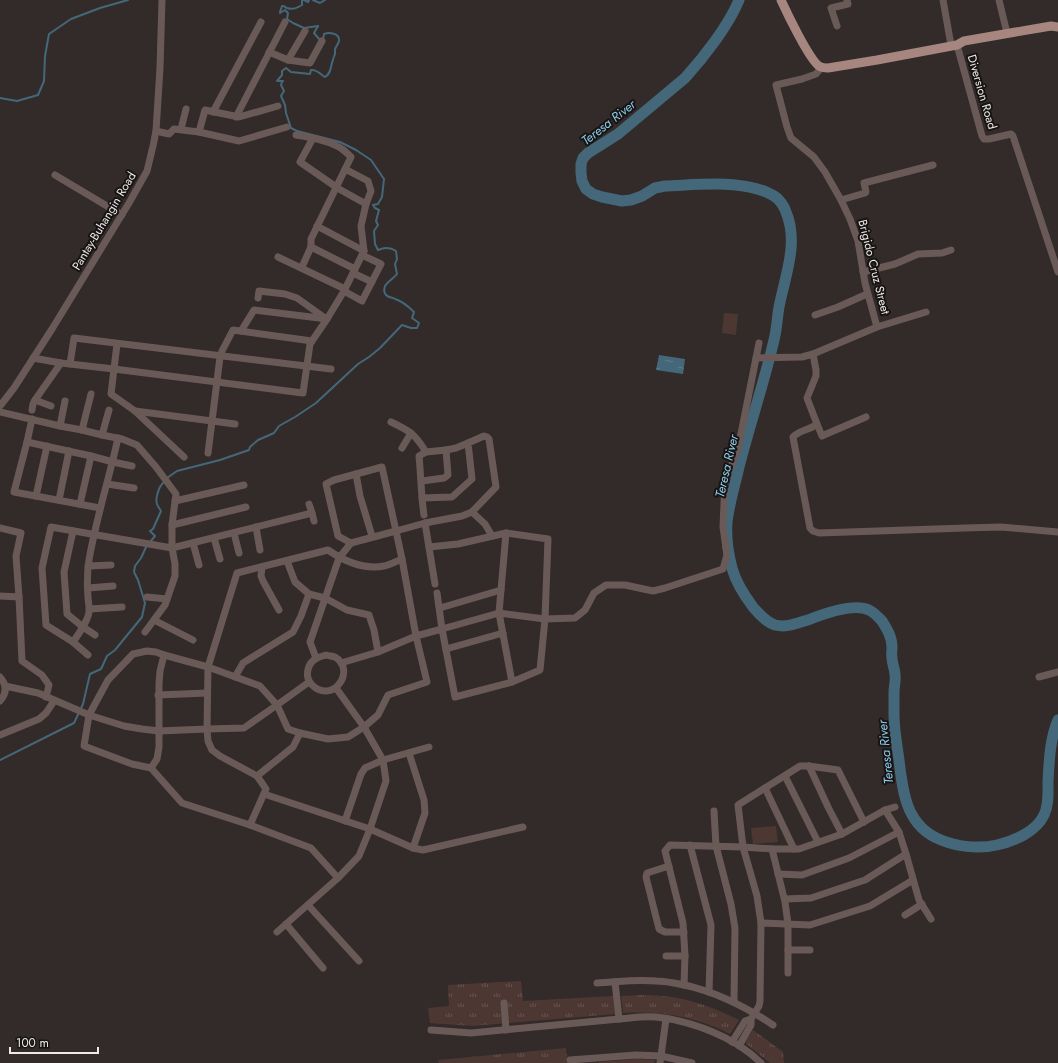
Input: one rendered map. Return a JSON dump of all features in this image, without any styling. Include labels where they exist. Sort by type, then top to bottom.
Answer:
[{"type":"main road","points":[[781,0],[806,48],[816,63],[822,67],[836,67],[877,60],[1007,33],[1051,26],[1058,28]]},
{"type":"main road","points":[[954,45],[965,46],[1052,32],[1058,28]]},
{"type":"street","name":"Pantay-Buhangin Road","points":[[0,406],[14,388],[56,322],[122,215],[147,171],[156,131],[162,0]]},
{"type":"street","points":[[837,26],[831,8],[848,4],[848,0]]},
{"type":"street","points":[[943,0],[954,45]]},
{"type":"street","points":[[999,0],[1007,33]]},
{"type":"street","points":[[213,112],[261,22]]},
{"type":"street","points":[[236,117],[285,22]]},
{"type":"street","points":[[288,60],[305,31]]},
{"type":"street","points":[[269,52],[288,60],[310,63],[322,41]]},
{"type":"street","name":"Diversion Road","points":[[954,45],[982,136],[984,139],[1011,134],[1013,136],[1058,272]]},
{"type":"street","name":"Brigido Cruz Street","points":[[759,358],[802,357],[813,354],[877,327],[867,294],[858,241],[850,219],[825,172],[814,157],[791,138],[776,85],[816,74],[822,67]]},
{"type":"street","points":[[199,132],[205,110],[239,117],[278,106]]},
{"type":"street","points":[[181,129],[186,109]]},
{"type":"street","points":[[156,131],[170,134],[174,129],[181,129],[239,142],[287,128]]},
{"type":"street","points":[[296,135],[313,138],[341,148],[351,157],[311,239],[311,247],[302,267]]},
{"type":"street","points":[[313,138],[300,162],[336,187],[366,204]]},
{"type":"street","points":[[841,200],[865,193],[864,184],[933,165]]},
{"type":"street","points":[[33,358],[61,363],[303,393],[310,344],[345,290],[363,253],[361,226],[366,204],[371,191],[368,180],[345,168]]},
{"type":"street","points":[[54,175],[122,215]]},
{"type":"street","points":[[278,256],[345,290],[362,301],[381,264],[317,226]]},
{"type":"street","points":[[311,247],[372,282]]},
{"type":"street","points":[[863,272],[895,264],[918,254],[942,253],[951,250]]},
{"type":"street","points":[[258,298],[259,291],[285,294],[297,298],[327,319]]},
{"type":"street","points":[[815,315],[867,294]]},
{"type":"street","points":[[241,331],[254,310],[327,319]]},
{"type":"street","points":[[877,327],[926,312]]},
{"type":"street","points":[[208,453],[220,357],[233,330],[312,341]]},
{"type":"street","points":[[70,364],[74,338],[220,357],[331,369]]},
{"type":"street","points":[[341,663],[378,652],[416,636],[499,612],[544,619],[575,618],[585,610],[594,593],[606,585],[625,585],[653,591],[723,569],[727,555],[723,527],[725,481],[738,449],[759,358],[760,343]]},
{"type":"street","points":[[117,344],[110,394],[135,411],[184,457]]},
{"type":"street","points":[[813,354],[816,376],[807,398],[822,436],[866,418]]},
{"type":"street","points":[[32,410],[35,400],[61,363]]},
{"type":"street","points":[[82,430],[91,394]]},
{"type":"street","points":[[35,400],[51,406]]},
{"type":"street","points":[[60,426],[66,401]]},
{"type":"street","points":[[102,435],[109,410]]},
{"type":"street","points":[[135,411],[235,424]]},
{"type":"street","points":[[0,412],[122,439],[137,445],[156,467],[176,498],[172,525],[172,548],[175,564],[175,576],[165,605],[145,632]]},
{"type":"street","points":[[32,419],[14,492],[100,508]]},
{"type":"street","points":[[391,422],[411,432],[418,439],[426,452]]},
{"type":"street","points":[[817,424],[814,427],[793,437],[809,524],[813,531],[819,533],[1001,527],[1058,532]]},
{"type":"street","points":[[402,448],[411,432]]},
{"type":"street","points":[[316,658],[310,642],[339,558],[351,543],[372,536],[462,516],[472,512],[496,487],[489,439],[487,437],[484,436],[456,448],[426,452],[419,456],[424,514]]},
{"type":"street","points":[[73,642],[83,627],[89,612],[88,566],[100,508],[118,438]]},
{"type":"street","points":[[27,442],[132,466]]},
{"type":"street","points":[[422,498],[452,497],[472,479],[468,442]]},
{"type":"street","points":[[36,496],[47,446]]},
{"type":"street","points":[[422,481],[444,478],[448,475],[446,450]]},
{"type":"street","points":[[59,500],[69,451]]},
{"type":"street","points":[[80,504],[91,456]]},
{"type":"street","points":[[338,878],[311,848],[250,825],[182,803],[151,768],[132,764],[84,746],[87,714],[108,680],[133,654],[146,651],[156,652],[208,667],[260,686],[278,705],[288,729],[328,739],[348,737],[364,727],[378,715],[388,695],[426,682],[382,467],[334,480],[326,484],[338,536],[351,543]]},
{"type":"street","points":[[356,474],[360,496],[372,536]]},
{"type":"street","points":[[107,484],[134,488]]},
{"type":"street","points":[[176,498],[244,485]]},
{"type":"street","points":[[309,504],[314,522]]},
{"type":"street","points":[[172,525],[246,508]]},
{"type":"street","points":[[472,512],[485,524],[492,536]]},
{"type":"street","points":[[88,655],[73,642],[46,625],[42,568],[51,527],[172,548],[312,513]]},
{"type":"street","points":[[425,523],[435,584]]},
{"type":"street","points":[[256,527],[260,550]]},
{"type":"street","points":[[0,528],[21,533],[16,556],[22,661],[42,675],[49,684],[46,697]]},
{"type":"street","points":[[73,531],[64,572],[68,614],[94,635]]},
{"type":"street","points":[[234,533],[239,553]]},
{"type":"street","points":[[506,533],[499,612],[512,682]]},
{"type":"street","points":[[429,547],[458,544],[506,533],[548,539],[540,670],[512,682],[455,697],[442,629],[437,593]]},
{"type":"street","points":[[214,538],[220,559]]},
{"type":"street","points":[[193,543],[199,565]]},
{"type":"street","points":[[250,825],[266,789],[257,776],[212,750],[208,741],[207,730],[208,667],[237,573],[328,550],[339,558],[365,567],[385,566],[402,559]]},
{"type":"street","points":[[286,561],[294,582],[309,594],[325,598],[347,610],[369,615],[374,630],[378,652]]},
{"type":"street","points":[[88,566],[111,565]]},
{"type":"street","points":[[262,567],[262,581],[279,610]]},
{"type":"street","points":[[88,588],[113,586]]},
{"type":"street","points":[[440,608],[501,590]]},
{"type":"street","points":[[235,677],[243,663],[293,632],[309,594]]},
{"type":"street","points":[[0,596],[19,597]]},
{"type":"street","points":[[147,597],[167,599]]},
{"type":"street","points":[[89,609],[122,607]]},
{"type":"street","points":[[154,620],[193,640]]},
{"type":"street","points":[[446,649],[503,633]]},
{"type":"street","points":[[151,768],[157,759],[159,748],[158,695],[160,671],[164,655]]},
{"type":"street","points":[[326,655],[334,656],[341,663],[344,672],[342,681],[336,688],[326,691],[315,688],[309,682],[309,665],[316,658],[326,655]]},
{"type":"street","points":[[1039,677],[1058,672]]},
{"type":"street","points":[[0,677],[5,686],[5,691],[0,701]]},
{"type":"street","points":[[5,686],[38,693],[87,714],[124,726],[159,731],[244,728],[309,682]]},
{"type":"street","points":[[277,932],[338,878],[359,856],[370,829],[386,781],[383,760],[364,727],[336,688]]},
{"type":"street","points":[[158,695],[207,693]]},
{"type":"street","points":[[0,735],[39,719],[46,713],[54,701]]},
{"type":"street","points":[[257,776],[292,747],[300,733]]},
{"type":"street","points":[[345,820],[361,774],[366,768],[383,760],[429,747]]},
{"type":"street","points":[[409,753],[424,800],[425,813],[413,848]]},
{"type":"street","points":[[735,1044],[751,1025],[753,1016],[760,1001],[762,923],[757,896],[743,847],[738,805],[800,766],[809,766],[838,770],[864,822]]},
{"type":"street","points":[[809,766],[842,834]]},
{"type":"street","points":[[785,776],[818,842]]},
{"type":"street","points":[[765,788],[794,849]]},
{"type":"street","points":[[264,794],[345,820],[413,848],[423,850],[523,826]]},
{"type":"street","points":[[684,985],[685,956],[683,923],[665,852],[670,845],[794,849],[842,834],[895,806]]},
{"type":"street","points":[[885,810],[899,832],[919,900],[931,919]]},
{"type":"street","points":[[714,811],[716,846],[731,904],[735,928],[734,1002]]},
{"type":"street","points":[[778,874],[802,875],[849,858],[899,832]]},
{"type":"street","points":[[690,845],[711,925],[710,992]]},
{"type":"street","points":[[772,849],[785,899],[788,924],[788,973]]},
{"type":"street","points":[[785,899],[811,898],[865,880],[906,854]]},
{"type":"street","points":[[669,866],[647,873],[646,877],[659,929],[665,932],[684,932]]},
{"type":"street","points":[[762,923],[810,925],[870,906],[914,880]]},
{"type":"street","points":[[905,915],[922,904]]},
{"type":"street","points":[[308,905],[359,961]]},
{"type":"street","points":[[286,924],[323,968]]},
{"type":"street","points":[[788,950],[810,950]]},
{"type":"street","points":[[666,956],[685,956]]},
{"type":"street","points":[[597,983],[657,981],[684,985],[710,992],[734,1002],[753,1016],[773,1025]]},
{"type":"street","points":[[615,982],[619,1019]]},
{"type":"street","points":[[504,1003],[506,1030]]},
{"type":"street","points":[[431,1030],[471,1033],[643,1017],[666,1019],[699,1027],[717,1034],[735,1044],[761,1063]]},
{"type":"street","points":[[660,1060],[666,1019]]},
{"type":"street","points":[[570,1060],[593,1061],[636,1055],[660,1060],[692,1063]]},
{"type":"green space","points":[[724,313],[738,314],[736,335],[722,333]]},
{"type":"green space","points":[[776,826],[778,842],[753,844],[751,828]]},
{"type":"green space","points":[[521,981],[523,1001],[613,996],[615,1014],[473,1026],[430,1023],[428,1008],[449,1006],[448,985]]},
{"type":"green space","points":[[621,996],[667,996],[697,1003],[739,1020],[730,1034],[704,1023],[678,1016],[651,1013],[623,1013]]},
{"type":"green space","points":[[753,1030],[783,1052],[784,1063],[770,1063],[745,1043]]},
{"type":"green space","points":[[566,1048],[567,1063],[439,1063],[438,1060]]},
{"type":"green space","points":[[637,1059],[655,1060],[654,1063],[599,1063],[599,1062]]},
{"type":"water","points":[[659,355],[685,359],[683,374],[656,370]]},
{"type":"waterway","points":[[0,98],[17,101],[38,95],[44,81],[45,56],[49,34],[71,19],[100,8],[128,0]]},
{"type":"waterway","points":[[280,12],[282,6],[289,9],[295,8],[302,5],[302,0],[308,2],[309,0]]},
{"type":"waterway","points":[[313,0],[320,3],[325,0]]},
{"type":"waterway","name":"Teresa River","points":[[739,0],[729,20],[685,78],[618,134],[588,153],[583,158],[581,164],[582,181],[586,189],[593,194],[602,197],[622,201],[631,200],[642,196],[655,188],[665,186],[708,184],[738,185],[766,192],[777,198],[785,210],[790,224],[790,260],[779,307],[775,336],[739,467],[727,522],[728,551],[738,584],[760,615],[775,625],[792,625],[830,612],[855,608],[863,608],[871,611],[882,621],[889,633],[892,643],[892,660],[895,671],[894,726],[905,796],[908,807],[920,826],[929,834],[941,840],[969,847],[990,846],[1004,843],[1024,835],[1036,826],[1044,815],[1047,807],[1050,750],[1053,734],[1058,720]]},
{"type":"waterway","points":[[280,13],[285,10],[288,13],[287,19],[304,28],[318,26]]},
{"type":"waterway","points":[[167,478],[177,471],[220,460],[249,450],[250,447],[258,440],[274,433],[279,426],[316,403],[358,364],[380,348],[402,325],[417,328],[419,323],[412,318],[414,312],[410,308],[400,301],[387,296],[384,290],[385,286],[397,274],[395,264],[397,259],[396,251],[387,248],[378,250],[375,244],[374,231],[378,225],[376,221],[379,210],[373,205],[378,204],[382,197],[384,179],[371,160],[356,150],[340,142],[297,131],[291,128],[281,96],[284,91],[281,85],[283,81],[277,81],[282,75],[282,71],[286,68],[291,72],[310,74],[311,70],[315,70],[325,77],[329,74],[339,38],[338,36],[329,33],[324,34],[323,40],[320,40],[314,33],[318,26]]},
{"type":"waterway","points":[[150,542],[155,536],[150,531],[153,529],[161,511],[157,504],[157,495],[164,482]]},
{"type":"waterway","points":[[0,760],[74,723],[83,704],[90,674],[101,669],[107,656],[115,650],[142,617],[145,603],[134,572],[135,566],[141,558],[147,545]]}]
